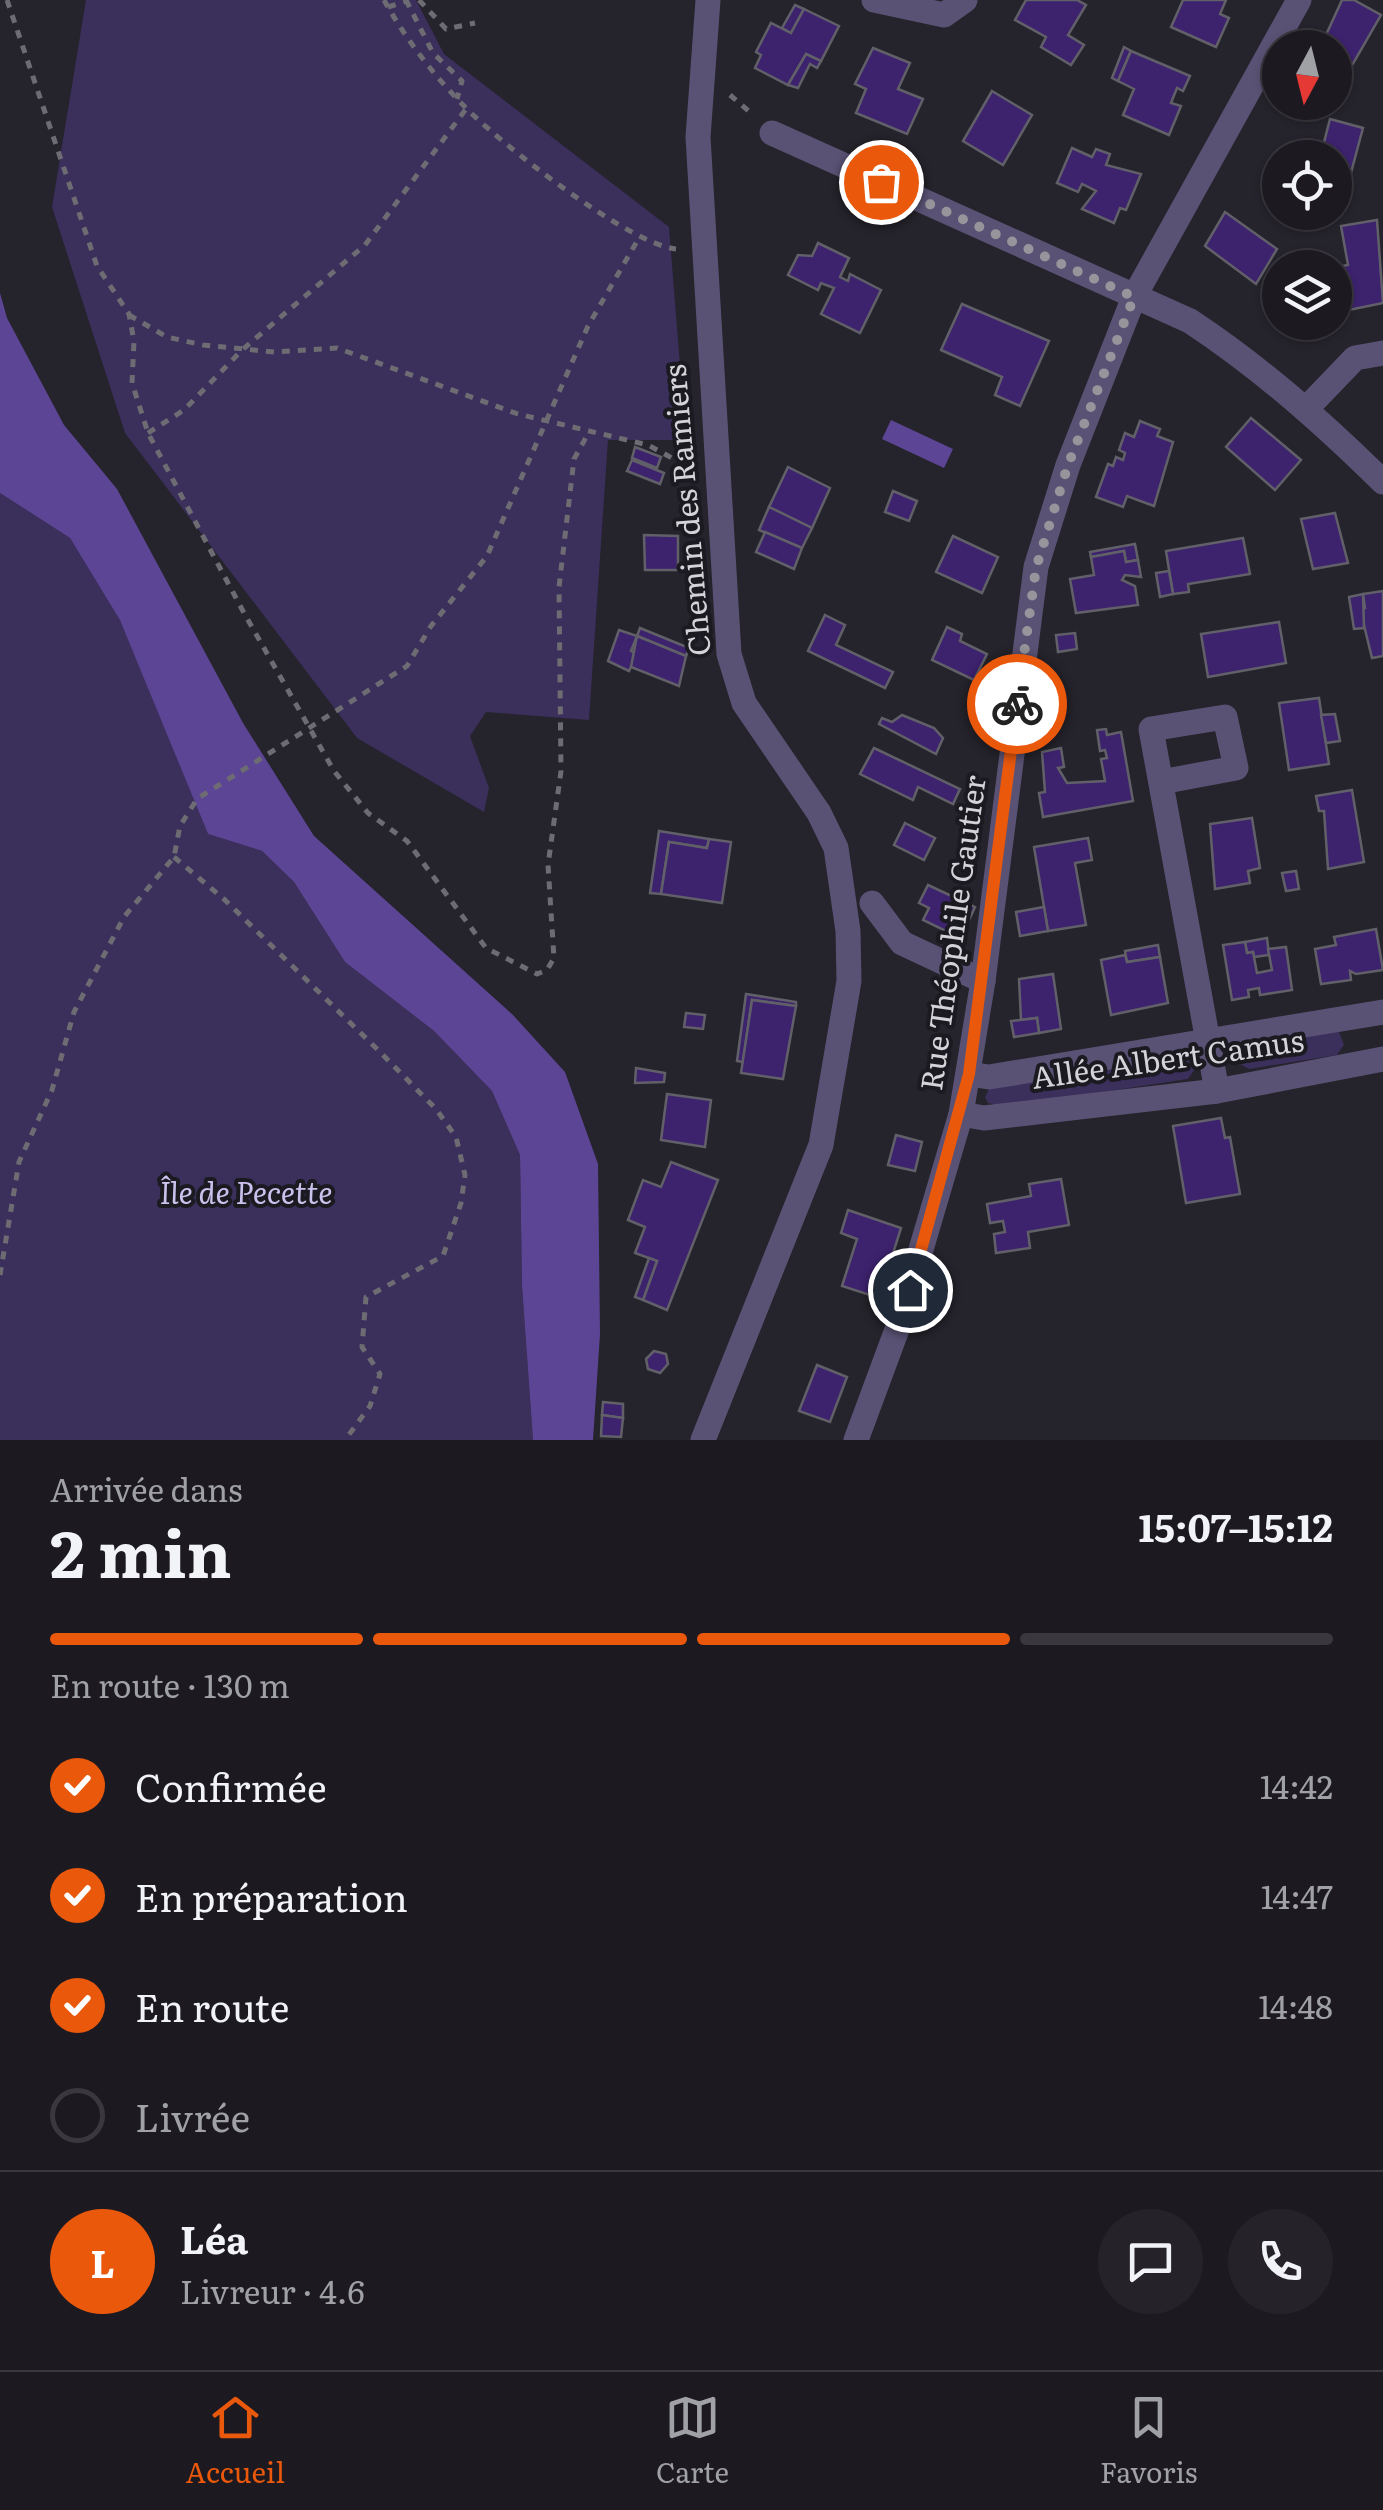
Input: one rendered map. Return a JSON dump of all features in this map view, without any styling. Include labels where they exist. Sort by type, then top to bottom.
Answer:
[{"type":"street","name":"Chemin des Ramiers","points":[[703,1440],[821,1146],[849,981],[848,931],[836,848],[819,813],[744,702],[729,654],[704,457],[698,137],[708,0]]},
{"type":"street","points":[[874,0],[944,14],[964,0]]},
{"type":"street","name":"Rue Théophile Gautier","points":[[856,1440],[900,1324],[962,1114],[1036,568],[1068,465],[1134,297],[1298,0]]},
{"type":"street","points":[[772,133],[1203,329],[1307,408],[1383,482]]},
{"type":"street","points":[[1307,408],[1355,358],[1383,353]]},
{"type":"street","points":[[1161,782],[1217,1090]]},
{"type":"street","points":[[872,903],[902,943],[983,980]]},
{"type":"street","name":"Allée Albert Camus","points":[[969,1074],[989,1077],[1383,1012]]},
{"type":"street","points":[[1351,1018],[1372,1061]]},
{"type":"street","name":"Allée Albert Camus","points":[[962,1114],[984,1118],[1217,1090],[1372,1061]]},
{"type":"path","points":[[7,0],[97,266],[129,314],[134,341],[132,382],[148,433],[308,729],[368,813],[407,842],[486,948],[520,969],[537,974],[547,970],[554,958],[548,866],[561,771],[559,587],[574,459],[589,432]]},
{"type":"path","points":[[384,0],[418,54],[466,109],[598,213],[661,248],[680,249],[680,259]]},
{"type":"path","points":[[419,0],[446,29],[476,23]]},
{"type":"path","points":[[388,7],[407,1],[433,53],[462,81],[457,99]]},
{"type":"path","points":[[721,86],[772,133]]},
{"type":"path","points":[[148,433],[184,410],[242,350],[365,245],[466,109]]},
{"type":"path","points":[[0,1275],[18,1162],[52,1090],[74,1012],[124,917],[174,857],[180,826],[198,798],[407,666],[431,626],[487,556],[549,423],[588,326],[640,236]]},
{"type":"path","points":[[129,314],[167,336],[242,350],[337,348],[549,423],[648,445],[672,458],[704,457],[695,476]]},
{"type":"path","points":[[174,857],[225,900],[380,1052],[436,1109],[456,1138],[465,1175],[462,1203],[443,1256],[366,1297],[362,1346],[380,1374],[370,1406],[345,1440]]},
{"type":"green space","points":[[86,0],[416,0],[444,54],[669,227],[686,440],[608,440],[589,720],[486,712],[470,736],[489,788],[484,812],[357,738],[125,433],[52,207]]},
{"type":"green space","name":"Île de Pecette","points":[[0,493],[70,538],[121,620],[208,834],[262,851],[294,882],[345,962],[434,1031],[492,1091],[520,1155],[522,1286],[533,1440],[0,1440]]},
{"type":"green space","points":[[1338,1029],[1344,1045],[1337,1055],[1249,1069],[1240,1064],[1240,1046]]},
{"type":"green space","points":[[1189,1053],[1195,1069],[1188,1079],[1005,1107],[988,1103],[985,1097],[991,1085]]},
{"type":"shaded area","points":[[0,293],[7,318],[64,425],[117,489],[243,723],[314,836],[512,1014],[565,1072],[598,1164],[600,1334],[593,1440],[533,1440],[522,1286],[520,1155],[492,1091],[434,1031],[345,962],[294,882],[262,851],[208,834],[120,620],[70,538],[0,493]]},
{"type":"shaded area","points":[[891,420],[953,449],[944,468],[882,439]]},
{"type":"building","points":[[1026,0],[1077,0],[1086,5],[1068,35],[1084,45],[1071,65],[1041,47],[1046,37],[1015,20]]},
{"type":"building","points":[[1183,0],[1226,0],[1220,14],[1229,18],[1216,47],[1171,27]]},
{"type":"building","points":[[1342,0],[1354,0],[1381,15],[1352,65],[1352,30],[1328,30]]},
{"type":"building","points":[[795,5],[804,9],[791,33],[782,28]]},
{"type":"building","points":[[804,9],[839,26],[821,61],[806,54],[788,85],[755,68],[761,55],[756,52],[771,23],[791,33]]},
{"type":"building","points":[[1124,47],[1131,51],[1118,81],[1112,78]]},
{"type":"building","points":[[873,48],[910,63],[898,89],[923,99],[907,134],[856,113],[866,89],[855,84]]},
{"type":"building","points":[[1131,51],[1190,76],[1183,91],[1177,88],[1171,103],[1181,106],[1169,135],[1123,115],[1134,89],[1118,81]]},
{"type":"building","points":[[806,54],[821,61],[817,68],[810,64],[798,88],[788,85]]},
{"type":"building","points":[[992,91],[1032,115],[1003,165],[963,141]]},
{"type":"building","points":[[1330,120],[1363,128],[1352,169],[1352,140],[1325,140]]},
{"type":"building","points":[[1072,148],[1092,157],[1096,149],[1110,154],[1106,165],[1141,174],[1126,210],[1120,208],[1114,223],[1082,209],[1096,191],[1082,184],[1078,192],[1057,183]]},
{"type":"building","points":[[1225,212],[1277,249],[1262,250],[1262,274],[1256,284],[1205,246]]},
{"type":"building","points":[[1377,220],[1383,303],[1352,309],[1352,250],[1345,250],[1342,230],[1352,230],[1352,224]]},
{"type":"building","points":[[818,243],[849,258],[840,277],[848,281],[850,274],[881,290],[860,333],[821,314],[834,288],[821,283],[818,290],[788,275],[798,255],[812,256]]},
{"type":"building","points":[[962,304],[1049,341],[1020,406],[995,395],[1002,377],[941,350]]},
{"type":"building","points":[[1251,418],[1301,460],[1275,490],[1226,447]]},
{"type":"building","points":[[1140,421],[1160,429],[1157,436],[1173,442],[1154,506],[1127,496],[1123,507],[1096,497],[1108,464],[1113,466],[1116,457],[1123,460],[1125,453],[1119,450],[1125,433],[1134,437]]},
{"type":"building","points":[[635,447],[661,457],[657,468],[632,458]]},
{"type":"building","points":[[632,460],[664,473],[660,484],[627,471]]},
{"type":"building","points":[[788,467],[830,488],[812,528],[769,507]]},
{"type":"building","points":[[893,491],[917,501],[909,521],[885,512]]},
{"type":"building","points":[[769,507],[812,528],[802,548],[759,530]]},
{"type":"building","points":[[1335,513],[1348,563],[1313,569],[1301,519]]},
{"type":"building","points":[[765,532],[802,548],[794,569],[756,552]]},
{"type":"building","points":[[644,535],[678,536],[678,570],[645,570]]},
{"type":"building","points":[[953,536],[998,557],[982,593],[936,572]]},
{"type":"building","points":[[1243,538],[1250,574],[1188,584],[1189,592],[1173,594],[1166,551]]},
{"type":"building","points":[[1135,544],[1138,560],[1126,562],[1124,551],[1091,557],[1090,552]]},
{"type":"building","points":[[1124,551],[1126,562],[1138,560],[1141,577],[1125,575],[1122,580],[1135,586],[1138,605],[1076,613],[1070,579],[1094,575],[1091,557]]},
{"type":"building","points":[[1169,571],[1173,594],[1160,597],[1156,573]]},
{"type":"building","points":[[1383,591],[1383,656],[1372,658],[1360,609],[1365,608],[1363,594]]},
{"type":"building","points":[[1363,594],[1364,628],[1354,629],[1349,597]]},
{"type":"building","points":[[825,615],[845,625],[836,645],[893,672],[885,688],[808,651]]},
{"type":"building","points":[[1279,622],[1286,663],[1208,677],[1201,634]]},
{"type":"building","points":[[947,627],[962,634],[960,641],[987,654],[974,680],[932,660]]},
{"type":"building","points":[[640,628],[689,648],[686,656],[637,636]]},
{"type":"building","points":[[619,630],[637,636],[631,651],[637,654],[629,671],[608,661]]},
{"type":"building","points":[[1075,633],[1077,649],[1058,652],[1056,635]]},
{"type":"building","points":[[637,636],[686,656],[679,686],[631,667]]},
{"type":"building","points":[[1319,698],[1329,764],[1289,770],[1279,703]]},
{"type":"building","points":[[1335,714],[1340,741],[1326,743],[1321,715]]},
{"type":"building","points":[[902,715],[934,728],[943,738],[936,754],[879,724],[882,718],[892,722]]},
{"type":"building","points":[[1106,729],[1107,735],[1121,732],[1133,801],[1043,817],[1039,793],[1045,792],[1042,752],[1061,748],[1064,767],[1058,768],[1067,783],[1105,781],[1101,759],[1107,758],[1105,750],[1100,751],[1097,730]]},
{"type":"building","points":[[874,748],[960,789],[953,804],[918,787],[913,800],[860,774]]},
{"type":"building","points":[[1352,790],[1364,862],[1328,869],[1324,811],[1319,811],[1316,796]]},
{"type":"building","points":[[1252,818],[1260,868],[1248,871],[1250,883],[1215,889],[1210,824]]},
{"type":"building","points":[[905,823],[935,838],[924,860],[894,845]]},
{"type":"building","points":[[659,831],[709,839],[707,848],[669,842],[661,894],[650,893]]},
{"type":"building","points":[[1088,838],[1092,860],[1075,863],[1086,925],[1048,931],[1034,847]]},
{"type":"building","points":[[709,839],[731,842],[722,903],[661,894],[669,842],[707,848]]},
{"type":"building","points":[[1296,871],[1299,889],[1286,891],[1282,873]]},
{"type":"building","points":[[928,885],[975,907],[966,926],[958,922],[952,934],[923,920],[929,908],[919,903]]},
{"type":"building","points":[[1044,907],[1048,931],[1020,936],[1016,912]]},
{"type":"building","points":[[1376,929],[1383,970],[1356,974],[1350,971],[1351,980],[1321,984],[1315,949],[1336,945],[1334,937]]},
{"type":"building","points":[[1267,938],[1269,955],[1254,957],[1253,952],[1247,953],[1245,942]]},
{"type":"building","points":[[1245,942],[1247,953],[1253,952],[1257,973],[1272,970],[1268,949],[1286,947],[1292,990],[1260,995],[1259,988],[1248,990],[1249,997],[1232,1000],[1223,945]]},
{"type":"building","points":[[1158,945],[1160,957],[1127,962],[1125,951]]},
{"type":"building","points":[[1125,955],[1127,962],[1160,957],[1168,1003],[1111,1015],[1101,960]]},
{"type":"building","points":[[1053,974],[1061,1029],[1039,1033],[1037,1018],[1021,1020],[1019,979]]},
{"type":"building","points":[[746,994],[796,1002],[796,1006],[752,1000],[743,1062],[737,1061]]},
{"type":"building","points":[[752,1000],[796,1006],[783,1079],[741,1073]]},
{"type":"building","points":[[686,1013],[705,1015],[703,1029],[684,1027]]},
{"type":"building","points":[[1037,1018],[1039,1033],[1014,1037],[1011,1021]]},
{"type":"building","points":[[636,1068],[665,1073],[664,1082],[635,1083]]},
{"type":"building","points":[[667,1094],[711,1100],[705,1147],[661,1140]]},
{"type":"building","points":[[1221,1118],[1225,1138],[1230,1137],[1240,1194],[1186,1203],[1173,1126]]},
{"type":"building","points":[[896,1135],[922,1142],[915,1171],[888,1165]]},
{"type":"building","points":[[671,1162],[718,1180],[667,1310],[643,1300],[657,1261],[635,1253],[645,1227],[628,1220],[643,1180],[661,1187]]},
{"type":"building","points":[[1061,1179],[1069,1225],[1028,1232],[1030,1248],[996,1253],[994,1234],[1005,1232],[1003,1221],[990,1223],[987,1204],[1031,1196],[1029,1184]]},
{"type":"building","points":[[848,1210],[901,1228],[879,1298],[842,1286],[857,1239],[841,1233]]},
{"type":"building","points":[[649,1258],[657,1261],[643,1300],[635,1297]]},
{"type":"building","points":[[654,1351],[666,1354],[668,1364],[660,1373],[648,1369],[646,1359]]},
{"type":"building","points":[[817,1365],[847,1377],[830,1422],[799,1411]]},
{"type":"building","points":[[603,1402],[623,1404],[623,1418],[602,1415]]},
{"type":"building","points":[[602,1415],[623,1418],[621,1437],[601,1436]]},
{"type":"way so far","points":[[881,182],[1134,297],[1068,465],[1036,568],[1017,704]]},
{"type":"route","points":[[910,1290],[962,1114],[1017,704]]}]
